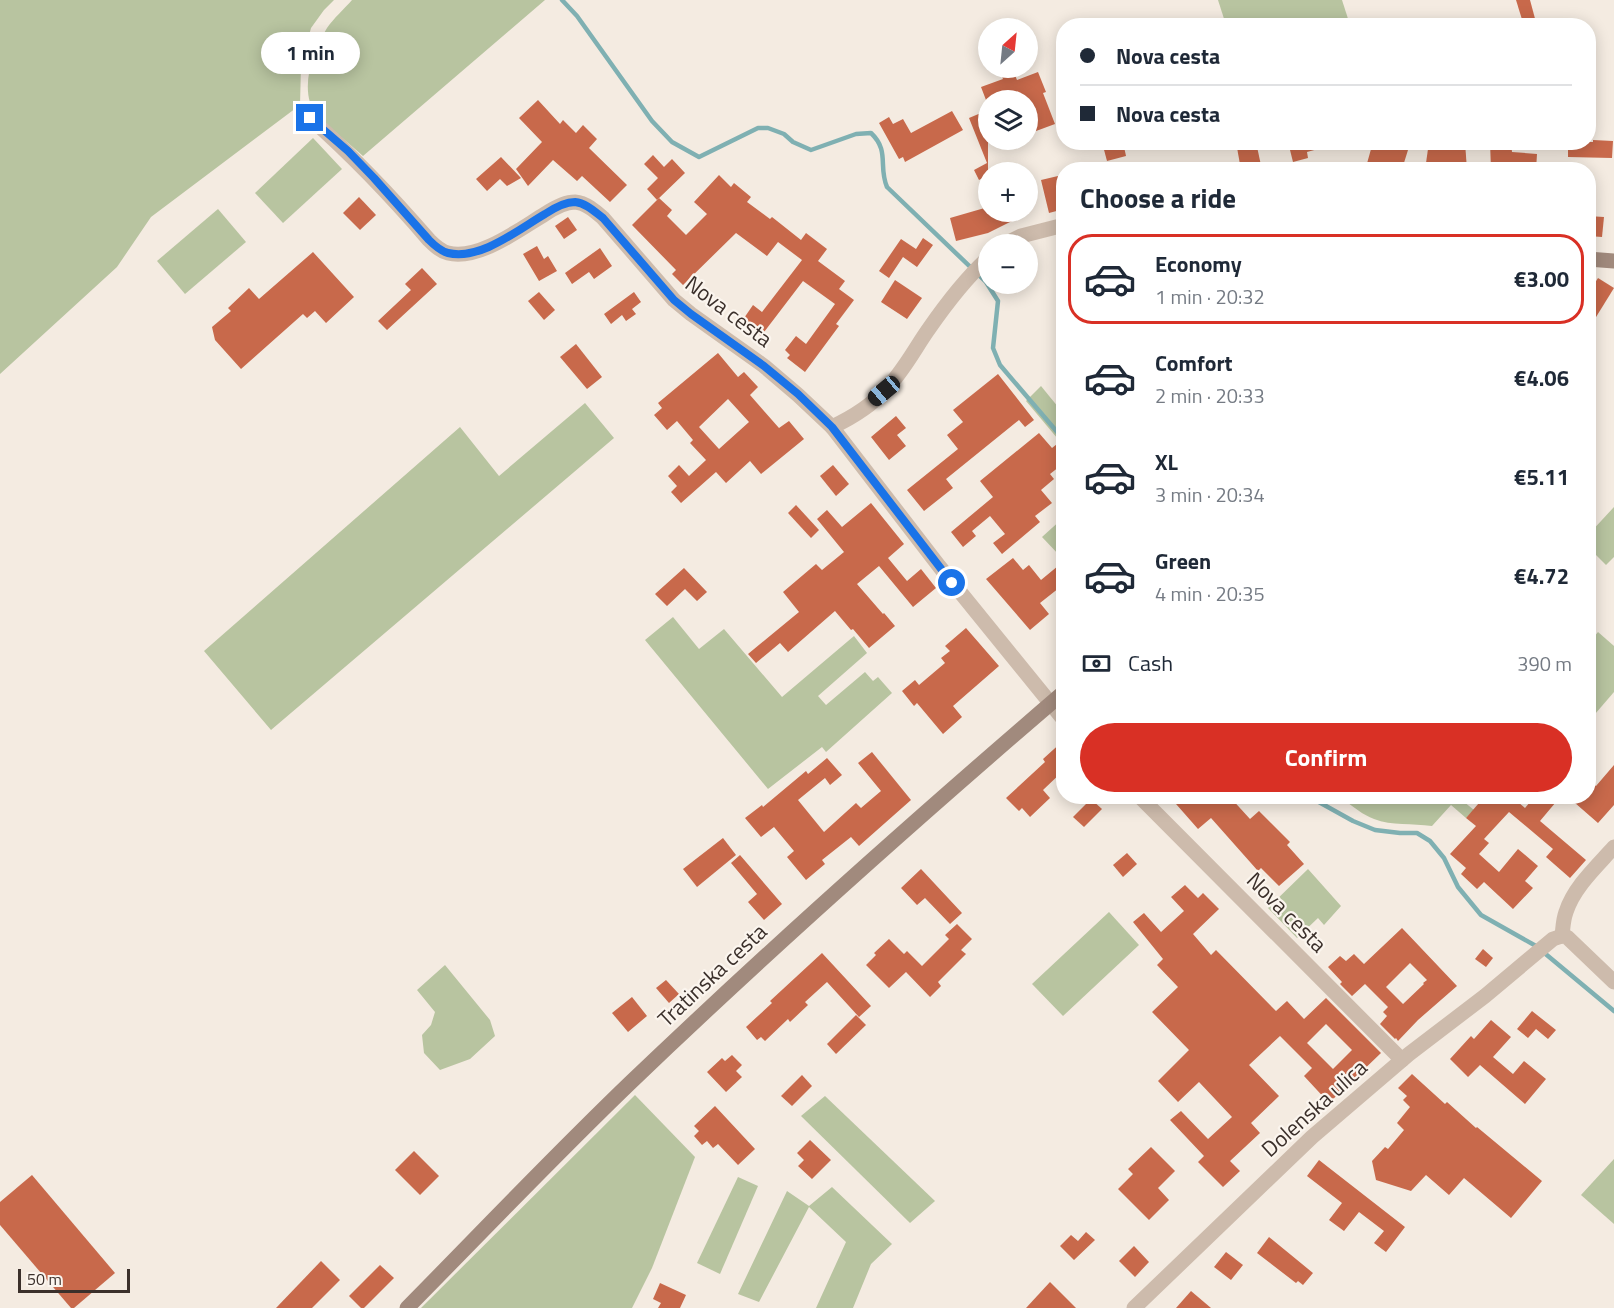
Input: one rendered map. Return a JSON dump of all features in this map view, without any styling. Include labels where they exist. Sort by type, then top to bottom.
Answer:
[{"type":"main road","points":[[1596,260],[1614,261]]},
{"type":"main road","name":"Tratinska cesta","points":[[407,1308],[628,1085],[878,854],[1056,699]]},
{"type":"street","name":"Nova cesta","points":[[310,118],[348,151],[437,248],[448,253],[460,254],[487,248],[566,203],[577,202],[591,208],[603,218],[674,300],[764,366],[798,394],[832,427],[932,557],[1056,711]]},
{"type":"street","points":[[1029,234],[1056,227]]},
{"type":"street","points":[[832,427],[847,420],[884,391],[904,369],[928,330],[978,268]]},
{"type":"street","name":"Nova cesta","points":[[1147,804],[1402,1060]]},
{"type":"street","points":[[1614,847],[1588,876],[1569,904],[1564,918],[1562,936],[1567,937],[1614,982]]},
{"type":"street","name":"Dolenska ulica","points":[[1134,1308],[1312,1137],[1402,1060],[1485,996],[1533,954],[1553,939],[1562,936]]},
{"type":"green space","points":[[0,0],[334,0],[311,28],[301,66],[300,105],[151,217],[117,267],[0,374]]},
{"type":"green space","points":[[352,0],[545,0],[363,156],[317,116],[308,96],[309,72],[316,48],[327,28]]},
{"type":"green space","points":[[1218,0],[1342,0],[1348,18],[1224,18]]},
{"type":"green space","points":[[313,138],[342,169],[283,223],[255,193]]},
{"type":"green space","points":[[218,209],[246,242],[185,294],[157,261]]},
{"type":"green space","points":[[1041,386],[1056,404],[1056,437],[1026,401]]},
{"type":"green space","points":[[585,403],[614,438],[271,730],[204,651],[460,427],[499,476]]},
{"type":"green space","points":[[1614,507],[1614,557],[1606,565],[1596,555],[1596,526]]},
{"type":"green space","points":[[1056,524],[1056,552],[1042,537]]},
{"type":"green space","points":[[673,617],[699,649],[724,629],[782,697],[854,636],[867,653],[818,696],[826,705],[865,672],[873,681],[878,677],[892,693],[826,752],[822,747],[768,789],[645,640]]},
{"type":"green space","points":[[1598,632],[1614,646],[1614,692],[1596,713],[1596,634]]},
{"type":"green space","points":[[1349,804],[1467,804],[1474,810],[1466,818],[1451,805],[1432,826],[1395,824],[1362,813]]},
{"type":"green space","points":[[1308,869],[1341,906],[1324,925],[1318,918],[1297,938],[1268,908]]},
{"type":"green space","points":[[1109,912],[1139,945],[1063,1016],[1032,984]]},
{"type":"green space","points":[[445,965],[490,1020],[495,1036],[470,1059],[440,1070],[424,1053],[422,1035],[431,1025],[435,1012],[417,990]]},
{"type":"green space","points":[[635,1095],[695,1157],[652,1268],[632,1308],[421,1308]]},
{"type":"green space","points":[[825,1096],[935,1201],[910,1223],[801,1116]]},
{"type":"green space","points":[[1614,1159],[1614,1224],[1581,1195]]},
{"type":"green space","points":[[738,1177],[758,1186],[720,1274],[697,1263]]},
{"type":"green space","points":[[832,1187],[892,1244],[871,1264],[853,1308],[816,1308],[846,1242],[809,1207],[759,1302],[738,1294],[787,1191],[809,1206]]},
{"type":"building","points":[[1516,0],[1530,0],[1535,18],[1522,18]]},
{"type":"building","points":[[1038,72],[1055,124],[1038,130],[1038,90],[982,90],[981,87],[1003,79],[1038,78]]},
{"type":"building","points":[[538,100],[560,124],[563,120],[576,133],[583,125],[597,139],[589,148],[627,185],[610,202],[582,176],[577,181],[553,160],[528,186],[516,169],[542,142],[519,118]]},
{"type":"building","points":[[952,111],[963,130],[905,162],[903,157],[899,159],[879,123],[889,117],[893,124],[903,119],[911,133]]},
{"type":"building","points":[[978,114],[978,140],[969,118]]},
{"type":"building","points":[[1596,140],[1613,141],[1612,158],[1568,157],[1568,150],[1596,150]]},
{"type":"building","points":[[982,150],[988,150],[987,162]]},
{"type":"building","points":[[1104,150],[1125,150],[1126,156],[1107,161]]},
{"type":"building","points":[[1237,150],[1258,150],[1260,162],[1240,162]]},
{"type":"building","points":[[1290,150],[1314,150],[1307,152],[1308,158],[1293,162]]},
{"type":"building","points":[[1371,150],[1408,150],[1404,162],[1367,162]]},
{"type":"building","points":[[1428,150],[1466,150],[1466,162],[1426,162]]},
{"type":"building","points":[[1490,150],[1512,150],[1512,152],[1537,154],[1536,162],[1491,162]]},
{"type":"building","points":[[653,155],[664,167],[672,159],[685,173],[657,200],[647,189],[658,178],[644,164]]},
{"type":"building","points":[[501,157],[521,178],[507,186],[500,179],[487,191],[476,179]]},
{"type":"building","points":[[719,175],[731,187],[734,183],[751,197],[747,202],[770,219],[772,217],[801,240],[806,233],[827,249],[818,261],[845,281],[839,289],[854,300],[836,324],[839,326],[805,372],[787,358],[790,355],[785,350],[796,336],[806,344],[835,304],[803,281],[761,336],[742,321],[753,305],[762,312],[802,260],[778,242],[767,256],[736,233],[683,285],[672,274],[676,270],[632,225],[659,198],[672,210],[667,216],[686,235],[707,214],[694,202]]},
{"type":"building","points":[[1056,176],[1056,211],[1049,213],[1041,180]]},
{"type":"building","points":[[359,197],[376,215],[360,230],[343,213]]},
{"type":"building","points":[[978,210],[978,222],[1010,222],[988,233],[956,241],[950,218]]},
{"type":"building","points":[[1596,216],[1604,217],[1602,237],[1596,237]]},
{"type":"building","points":[[568,217],[577,230],[564,239],[555,226]]},
{"type":"building","points":[[923,238],[933,245],[917,267],[903,257],[889,278],[879,271],[901,239],[916,249]]},
{"type":"building","points":[[537,246],[544,259],[548,256],[557,271],[539,281],[523,254]]},
{"type":"building","points":[[600,248],[612,266],[594,279],[589,272],[572,284],[565,273]]},
{"type":"building","points":[[313,252],[354,297],[326,323],[315,311],[307,318],[303,314],[241,369],[215,340],[212,327],[231,311],[228,308],[249,288],[259,299]]},
{"type":"building","points":[[422,268],[437,284],[387,330],[378,321],[411,290],[405,284]]},
{"type":"building","points":[[1598,278],[1614,288],[1596,317],[1596,281]]},
{"type":"building","points":[[895,280],[922,298],[907,319],[881,302]]},
{"type":"building","points":[[539,292],[555,310],[544,320],[528,301]]},
{"type":"building","points":[[634,292],[641,302],[632,309],[636,314],[626,321],[622,315],[611,324],[604,314]]},
{"type":"building","points":[[576,344],[602,377],[587,389],[560,357]]},
{"type":"building","points":[[718,353],[738,377],[744,372],[758,387],[750,395],[779,428],[789,421],[804,439],[761,474],[750,461],[726,483],[716,472],[681,503],[671,492],[677,486],[668,476],[679,465],[689,476],[706,460],[690,443],[693,440],[677,421],[667,430],[654,415],[662,408],[658,403]],"holes":[[[728,399],[749,422],[719,449],[699,427]]]},
{"type":"building","points":[[998,374],[1034,420],[1025,427],[1019,420],[946,479],[953,488],[924,511],[907,490],[958,449],[947,435],[963,422],[953,410]]},
{"type":"building","points":[[896,416],[906,428],[897,435],[906,446],[889,460],[871,437]]},
{"type":"building","points":[[1039,433],[1052,448],[1056,445],[1056,469],[1050,474],[1054,479],[1041,490],[1052,503],[1035,516],[1040,522],[1002,554],[993,543],[1005,534],[990,516],[972,531],[976,536],[963,547],[951,532],[993,497],[980,481]]},
{"type":"building","points":[[833,465],[849,484],[836,496],[820,476]]},
{"type":"building","points":[[871,503],[904,544],[888,558],[907,581],[921,569],[936,588],[913,607],[879,566],[857,584],[895,626],[869,648],[835,611],[788,652],[780,643],[756,663],[748,654],[799,612],[783,592],[816,564],[822,570],[844,552],[817,519],[827,510],[842,527]]},
{"type":"building","points":[[796,505],[819,530],[811,538],[788,513]]},
{"type":"building","points":[[1013,558],[1023,570],[1029,565],[1041,580],[1056,568],[1056,590],[1040,603],[1049,614],[1030,630],[986,579]]},
{"type":"building","points":[[684,568],[707,592],[697,601],[685,589],[667,606],[655,594]]},
{"type":"building","points":[[966,628],[999,666],[953,706],[962,717],[943,734],[917,703],[914,706],[902,691],[915,680],[919,685],[945,663],[941,658],[950,651],[945,646]]},
{"type":"building","points":[[1056,747],[1056,778],[1043,790],[1050,798],[1030,817],[1022,808],[1019,811],[1006,798],[1045,762],[1043,759]]},
{"type":"building","points":[[872,752],[911,800],[859,846],[851,837],[822,860],[825,864],[806,880],[787,857],[794,851],[774,827],[761,837],[745,818],[762,805],[763,807],[806,771],[808,774],[827,758],[842,775],[830,785],[825,778],[798,800],[824,832],[856,803],[861,808],[881,791],[858,763]]},
{"type":"building","points":[[1614,765],[1614,805],[1598,823],[1576,804],[1596,804],[1596,786]]},
{"type":"building","points":[[1086,804],[1096,804],[1102,809],[1084,827],[1073,817]]},
{"type":"building","points":[[1176,804],[1236,804],[1250,819],[1259,811],[1290,842],[1287,845],[1304,864],[1279,886],[1261,868],[1258,871],[1211,818],[1198,829]]},
{"type":"building","points":[[1478,804],[1520,804],[1525,808],[1528,804],[1554,804],[1540,821],[1586,860],[1570,878],[1546,857],[1553,849],[1509,812],[1484,839],[1489,843],[1479,854],[1499,872],[1518,849],[1538,866],[1525,881],[1533,888],[1513,909],[1484,882],[1477,889],[1461,874],[1466,868],[1450,854],[1476,826],[1466,818]]},
{"type":"building","points":[[723,838],[736,855],[697,887],[683,869]]},
{"type":"building","points":[[1127,853],[1137,864],[1123,877],[1113,865]]},
{"type":"building","points":[[740,855],[782,904],[764,920],[748,902],[757,894],[731,863]]},
{"type":"building","points":[[921,869],[962,913],[950,924],[925,898],[917,905],[901,888]]},
{"type":"building","points":[[1185,885],[1198,898],[1203,893],[1219,909],[1193,934],[1211,955],[1216,950],[1276,1011],[1287,1001],[1304,1019],[1326,998],[1381,1053],[1329,1103],[1304,1076],[1312,1068],[1280,1036],[1249,1065],[1279,1096],[1251,1123],[1260,1133],[1230,1161],[1240,1171],[1223,1187],[1198,1162],[1204,1156],[1170,1120],[1181,1111],[1208,1139],[1232,1117],[1199,1082],[1178,1102],[1158,1081],[1189,1050],[1152,1012],[1178,987],[1157,965],[1163,959],[1133,922],[1144,913],[1161,932],[1184,911],[1171,897]],"holes":[[[1326,1024],[1352,1050],[1333,1069],[1307,1043]]]},
{"type":"building","points":[[957,924],[972,939],[961,950],[966,954],[938,982],[941,986],[930,997],[906,972],[889,988],[866,965],[876,955],[874,953],[889,939],[904,954],[907,951],[922,966],[949,939],[945,935]]},
{"type":"building","points":[[1402,928],[1457,986],[1398,1041],[1380,1024],[1387,1016],[1383,1012],[1388,1007],[1365,984],[1352,996],[1328,967],[1340,956],[1346,961],[1354,954],[1364,964]],"holes":[[[1410,963],[1427,980],[1403,1004],[1386,987]]]},
{"type":"building","points":[[1483,949],[1493,958],[1486,967],[1475,959]]},
{"type":"building","points":[[822,953],[871,1006],[859,1017],[827,982],[805,1002],[808,1005],[790,1022],[788,1019],[765,1041],[761,1037],[757,1040],[746,1027],[772,1003],[770,1001]]},
{"type":"building","points":[[666,980],[679,994],[669,1003],[656,988]]},
{"type":"building","points":[[632,997],[647,1016],[628,1032],[612,1013]]},
{"type":"building","points":[[1532,1011],[1556,1030],[1548,1039],[1536,1029],[1528,1038],[1517,1029]]},
{"type":"building","points":[[856,1015],[866,1025],[836,1054],[827,1044]]},
{"type":"building","points":[[1491,1020],[1511,1037],[1493,1057],[1513,1074],[1524,1061],[1546,1079],[1525,1104],[1480,1065],[1468,1077],[1450,1059],[1471,1036],[1474,1039]]},
{"type":"building","points":[[732,1055],[742,1065],[736,1071],[742,1077],[726,1092],[707,1072],[722,1058],[725,1061]]},
{"type":"building","points":[[1412,1074],[1445,1104],[1447,1102],[1542,1181],[1511,1218],[1464,1178],[1449,1195],[1426,1175],[1411,1191],[1376,1180],[1372,1161],[1385,1147],[1388,1149],[1404,1130],[1397,1123],[1410,1107],[1403,1100],[1407,1096],[1398,1088]]},
{"type":"building","points":[[802,1075],[812,1086],[792,1106],[781,1096]]},
{"type":"building","points":[[715,1106],[755,1149],[738,1165],[718,1144],[713,1148],[707,1141],[702,1145],[694,1136],[699,1131],[694,1126]]},
{"type":"building","points":[[810,1140],[831,1160],[812,1179],[798,1166],[804,1160],[797,1153]]},
{"type":"building","points":[[1151,1147],[1175,1171],[1158,1188],[1169,1200],[1149,1220],[1118,1189],[1133,1174],[1128,1169]]},
{"type":"building","points":[[414,1151],[439,1176],[420,1195],[395,1170]]},
{"type":"building","points":[[1319,1160],[1405,1227],[1386,1252],[1374,1243],[1384,1231],[1359,1212],[1344,1231],[1329,1220],[1342,1203],[1307,1176]]},
{"type":"building","points":[[32,1175],[115,1273],[74,1308],[71,1308],[0,1225],[0,1202]]},
{"type":"building","points":[[1086,1232],[1095,1240],[1074,1260],[1060,1246],[1071,1235],[1078,1241]]},
{"type":"building","points":[[1269,1237],[1313,1273],[1303,1285],[1298,1281],[1296,1283],[1257,1253]]},
{"type":"building","points":[[1134,1246],[1149,1262],[1135,1277],[1119,1261]]},
{"type":"building","points":[[1226,1252],[1243,1265],[1231,1280],[1214,1267]]},
{"type":"building","points":[[321,1261],[340,1280],[312,1308],[276,1308]]},
{"type":"building","points":[[380,1265],[394,1278],[364,1308],[361,1308],[349,1296]]},
{"type":"building","points":[[1050,1282],[1076,1308],[1026,1308]]},
{"type":"building","points":[[660,1283],[686,1295],[680,1308],[658,1308],[661,1303],[653,1299]]},
{"type":"building","points":[[1191,1291],[1211,1308],[1176,1308]]},
{"type":"waterway","points":[[562,0],[577,16],[652,121],[672,142],[699,157],[758,128],[768,128],[784,134],[793,142],[811,150],[856,134],[871,133],[882,152],[883,172],[887,187],[986,282],[998,301],[993,348],[1000,365],[1056,431]]},
{"type":"waterway","points":[[1322,804],[1375,830],[1417,833],[1430,841],[1444,858],[1458,887],[1481,915],[1536,946],[1614,1011]]},
{"type":"route","points":[[310,118],[348,151],[437,248],[448,253],[460,254],[487,248],[566,203],[577,202],[591,208],[603,218],[674,300],[764,366],[798,394],[832,427],[952,583]]}]
